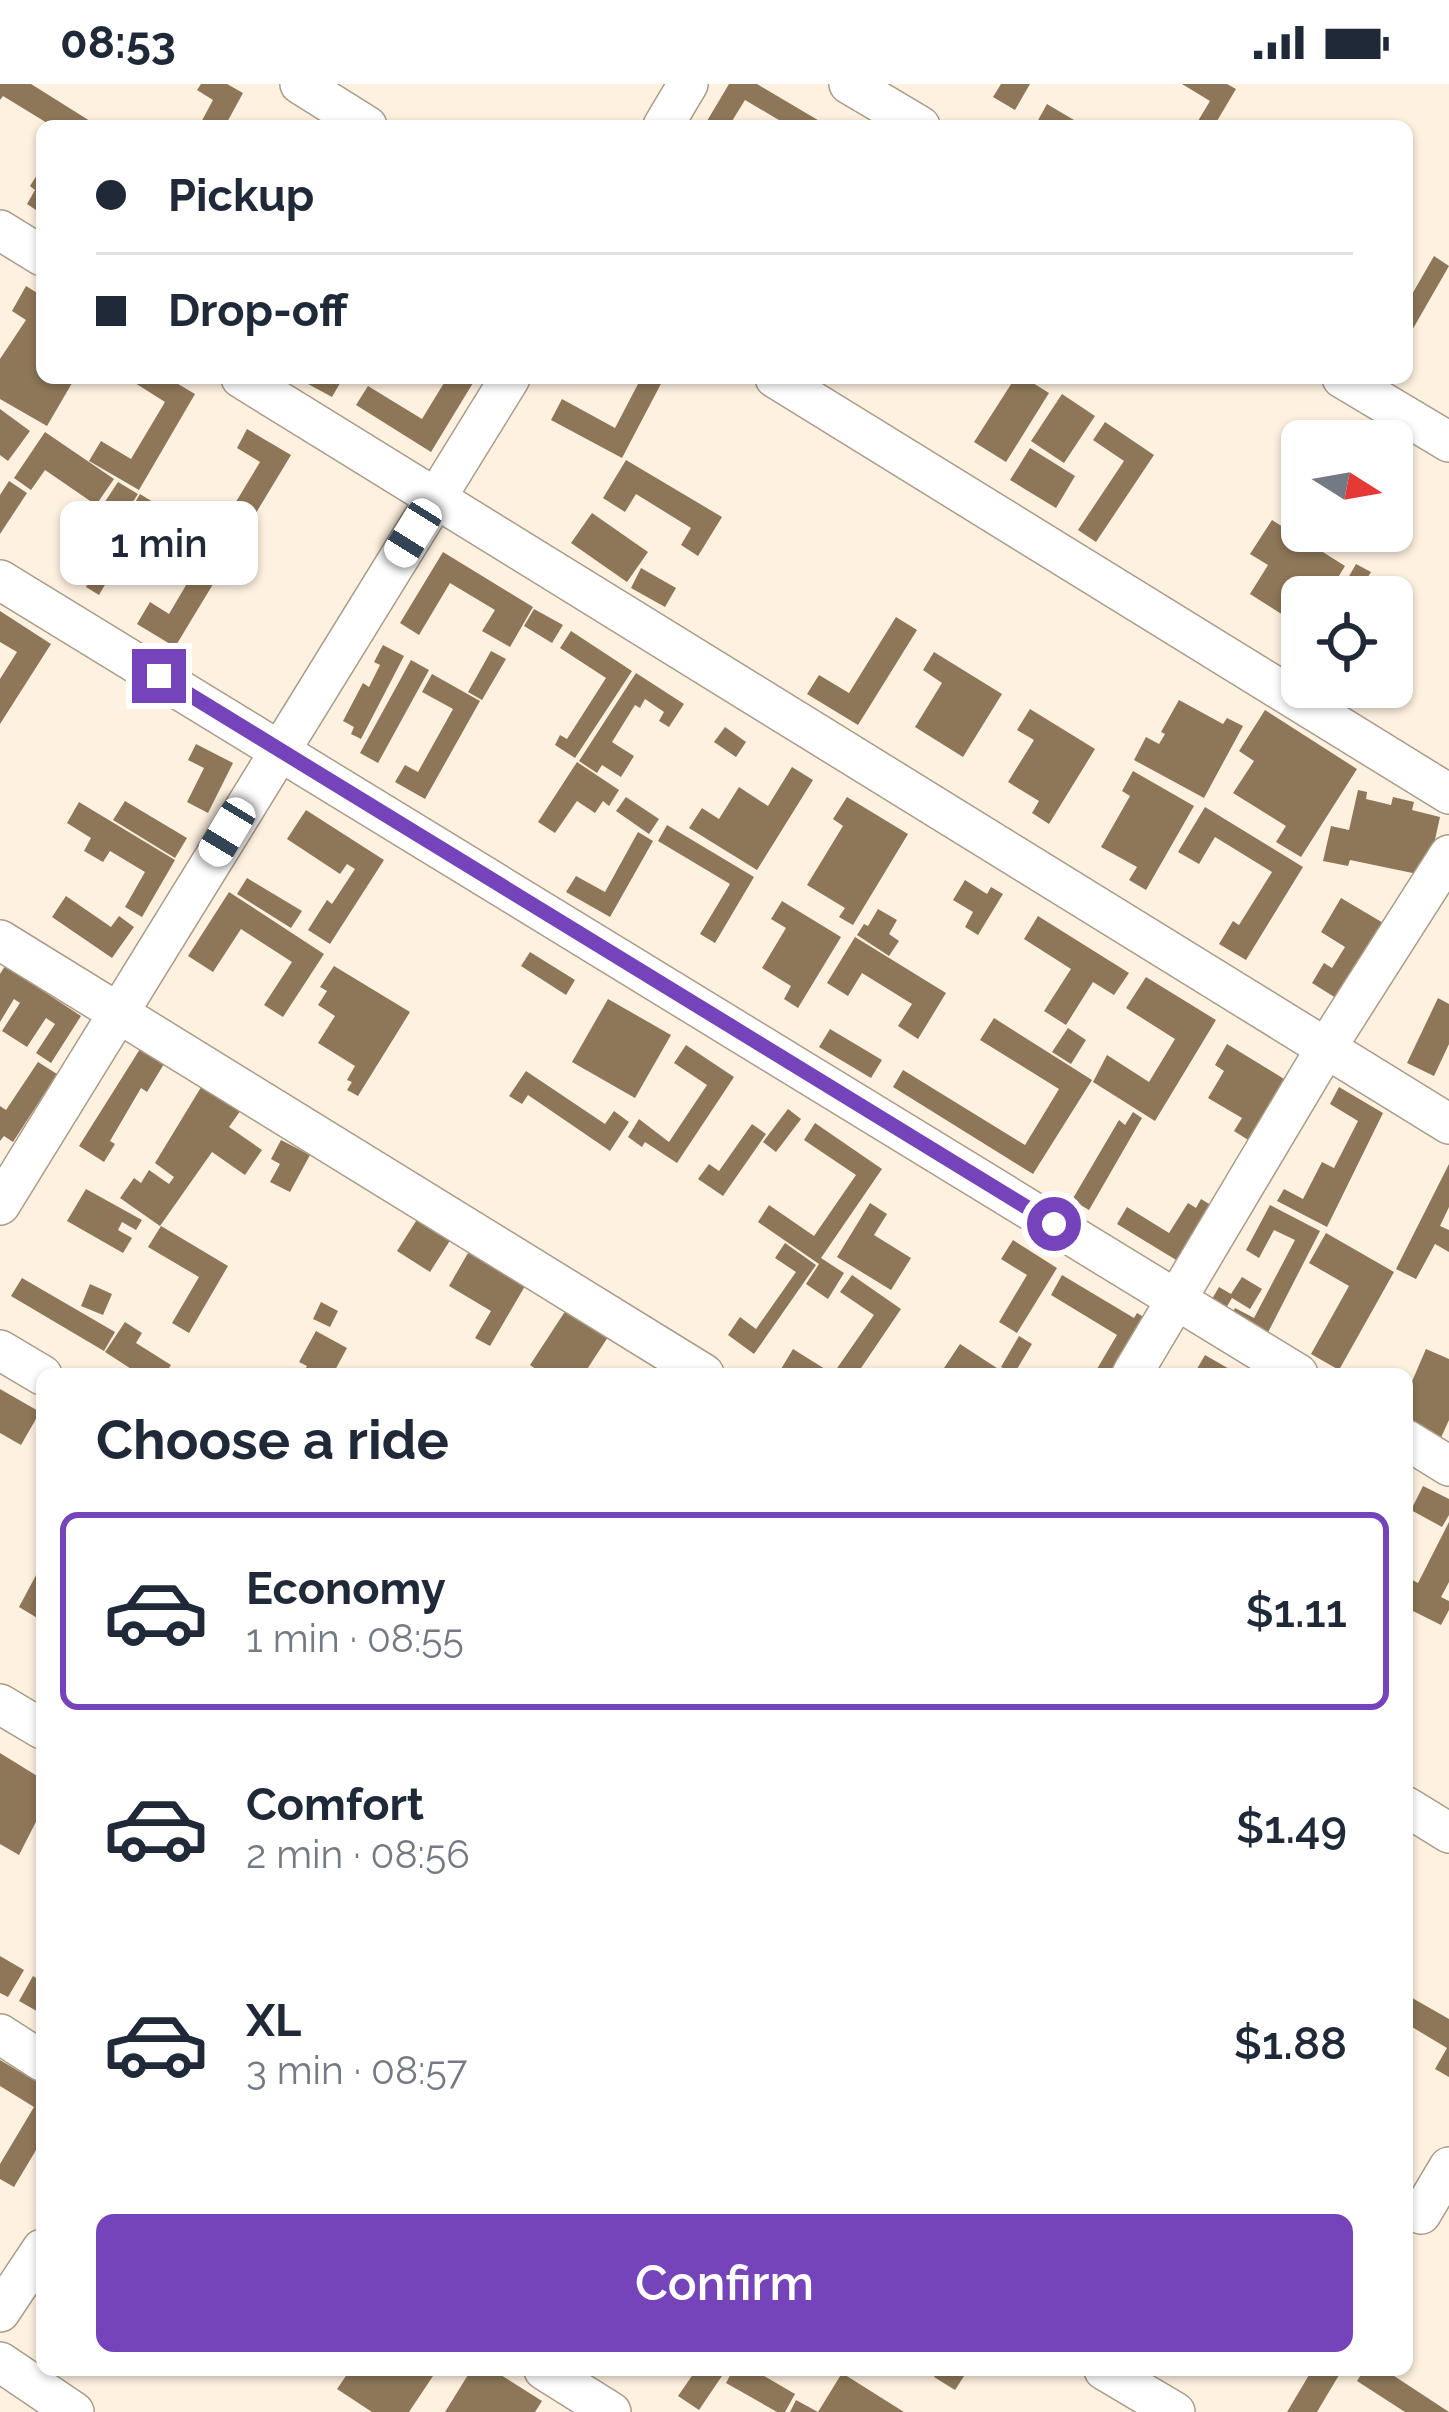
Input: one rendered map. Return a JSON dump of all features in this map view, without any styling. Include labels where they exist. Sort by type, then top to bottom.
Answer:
[{"type":"street","points":[[300,84],[358,120]]},
{"type":"street","points":[[667,120],[688,84]]},
{"type":"street","points":[[849,84],[910,120]]},
{"type":"street","points":[[0,230],[36,252]]},
{"type":"street","points":[[252,384],[1449,1124]]},
{"type":"street","points":[[0,1205],[506,384]]},
{"type":"street","points":[[785,384],[1449,794]]},
{"type":"street","points":[[1352,384],[1449,442]]},
{"type":"street","points":[[0,580],[1288,1368]]},
{"type":"street","points":[[1136,1368],[1326,1048],[1449,855]]},
{"type":"street","points":[[0,940],[694,1368]]},
{"type":"street","points":[[0,1351],[36,1372]]},
{"type":"street","points":[[1413,1444],[1449,1466]]},
{"type":"street","points":[[0,1703],[36,1725]]},
{"type":"street","points":[[1413,1811],[1449,1833]]},
{"type":"street","points":[[0,2034],[36,2057]]},
{"type":"street","points":[[1426,2218],[1449,2167]]},
{"type":"street","points":[[0,2312],[36,2258]]},
{"type":"street","points":[[0,2362],[74,2412]]},
{"type":"street","points":[[554,2376],[611,2412]]},
{"type":"street","points":[[1114,2376],[1174,2412]]},
{"type":"building","points":[[0,84],[31,84],[88,120],[42,120],[3,96],[0,100]]},
{"type":"building","points":[[201,84],[227,84],[243,93],[228,120],[202,120],[213,100],[197,90]]},
{"type":"building","points":[[729,84],[757,84],[818,120],[779,120],[745,100],[733,120],[708,120]]},
{"type":"building","points":[[1001,84],[1030,84],[1015,110],[993,97]]},
{"type":"building","points":[[1182,84],[1227,84],[1236,89],[1218,120],[1199,120],[1210,101]]},
{"type":"building","points":[[1047,104],[1074,120],[1038,120]]},
{"type":"building","points":[[36,176],[36,210],[27,204],[35,190],[30,186]]},
{"type":"building","points":[[1434,256],[1449,266],[1413,329],[1413,293]]},
{"type":"building","points":[[26,286],[36,292],[36,384],[72,384],[47,426],[0,399],[0,359],[26,320],[12,311]]},
{"type":"building","points":[[137,384],[178,384],[195,394],[139,490],[89,461],[101,441],[131,459],[165,402]]},
{"type":"building","points":[[308,384],[340,384],[332,397]]},
{"type":"building","points":[[443,384],[472,384],[431,452],[356,405],[368,386],[422,419]]},
{"type":"building","points":[[638,384],[661,384],[622,458],[551,420],[562,399],[615,428]]},
{"type":"building","points":[[1011,384],[1035,384],[1049,393],[1006,462],[974,442]]},
{"type":"building","points":[[1062,394],[1095,416],[1064,463],[1031,441]]},
{"type":"building","points":[[0,409],[30,431],[8,461],[0,455]]},
{"type":"building","points":[[1105,422],[1154,455],[1096,542],[1078,530],[1124,461],[1093,440]]},
{"type":"building","points":[[247,429],[291,455],[175,647],[137,624],[150,602],[169,614],[202,558],[155,531],[166,513],[190,527],[202,506],[225,520],[260,462],[237,448]]},
{"type":"building","points":[[45,432],[114,479],[96,505],[45,470],[31,490],[14,478]]},
{"type":"building","points":[[1030,448],[1075,476],[1056,508],[1010,480]]},
{"type":"building","points":[[626,460],[722,517],[698,556],[681,545],[691,528],[636,494],[625,512],[603,498]]},
{"type":"building","points":[[9,481],[27,493],[0,534],[0,495]]},
{"type":"building","points":[[118,482],[138,494],[109,538],[89,526]]},
{"type":"building","points":[[140,494],[153,502],[99,595],[86,587]]},
{"type":"building","points":[[592,513],[648,552],[627,582],[571,543]]},
{"type":"building","points":[[1272,520],[1281,526],[1281,552],[1323,552],[1345,566],[1339,576],[1281,576],[1281,614],[1250,594],[1268,565],[1250,554]]},
{"type":"building","points":[[443,552],[533,607],[510,647],[482,631],[495,610],[450,583],[419,635],[400,623]]},
{"type":"building","points":[[1356,564],[1371,572],[1369,576],[1349,576]]},
{"type":"building","points":[[641,568],[676,588],[665,607],[631,588]]},
{"type":"building","points":[[534,609],[563,625],[552,643],[524,626]]},
{"type":"building","points":[[0,611],[51,644],[0,724],[0,679],[17,652],[0,642]]},
{"type":"building","points":[[896,617],[917,630],[858,725],[807,694],[819,675],[849,693]]},
{"type":"building","points":[[571,631],[632,671],[575,758],[555,745],[560,735],[567,739],[606,678],[560,648]]},
{"type":"building","points":[[383,645],[404,656],[361,739],[343,721],[363,683],[369,687]]},
{"type":"building","points":[[491,651],[506,659],[482,700],[468,692]]},
{"type":"building","points":[[934,652],[1002,694],[963,757],[915,727],[942,683],[923,670]]},
{"type":"building","points":[[411,660],[429,670],[378,763],[360,753]]},
{"type":"building","points":[[636,673],[684,704],[669,727],[659,721],[664,712],[645,699],[640,708],[635,705],[612,742],[634,756],[621,777],[602,765],[597,773],[579,761]]},
{"type":"building","points":[[432,674],[480,701],[425,799],[395,782],[405,765],[418,772],[453,709],[422,692]]},
{"type":"building","points":[[1179,700],[1223,724],[1227,718],[1243,726],[1204,798],[1134,760],[1146,737],[1159,744]]},
{"type":"building","points":[[1030,709],[1095,749],[1049,824],[1032,813],[1039,801],[1008,782],[1034,740],[1017,730]]},
{"type":"building","points":[[1265,710],[1357,769],[1301,857],[1276,842],[1286,826],[1233,793],[1254,761],[1239,751]]},
{"type":"building","points":[[725,727],[746,742],[736,757],[714,742]]},
{"type":"building","points":[[196,744],[233,763],[208,813],[187,802],[204,768],[188,760]]},
{"type":"building","points":[[577,762],[619,790],[609,806],[603,801],[595,813],[577,801],[555,833],[538,822]]},
{"type":"building","points":[[792,767],[813,780],[757,870],[689,828],[702,808],[719,819],[739,787],[768,806]]},
{"type":"building","points":[[1133,771],[1194,806],[1146,890],[1129,880],[1137,867],[1101,847],[1130,796],[1122,791]]},
{"type":"building","points":[[1358,790],[1367,792],[1366,799],[1391,805],[1393,797],[1414,802],[1412,810],[1440,817],[1427,876],[1350,860],[1348,866],[1323,861],[1331,826],[1349,830]]},
{"type":"building","points":[[626,797],[659,819],[649,834],[616,811]]},
{"type":"building","points":[[847,797],[908,834],[853,925],[839,917],[845,908],[807,885],[843,826],[833,819]]},
{"type":"building","points":[[125,801],[187,838],[175,858],[113,820]]},
{"type":"building","points":[[79,802],[175,860],[142,917],[125,907],[145,872],[110,851],[103,862],[84,851],[91,838],[67,823]]},
{"type":"building","points":[[1205,807],[1303,867],[1246,960],[1219,944],[1233,921],[1239,925],[1272,872],[1215,837],[1199,864],[1178,852]]},
{"type":"building","points":[[306,810],[384,860],[330,944],[308,930],[355,869],[347,864],[340,874],[287,839]]},
{"type":"building","points":[[667,825],[754,877],[715,943],[700,934],[730,884],[658,841]]},
{"type":"building","points":[[638,832],[653,841],[610,917],[566,892],[576,876],[605,892]]},
{"type":"building","points":[[247,878],[302,911],[291,928],[237,894]]},
{"type":"building","points":[[965,880],[987,894],[991,887],[1003,894],[978,935],[965,927],[973,912],[953,900]]},
{"type":"building","points":[[229,892],[324,954],[283,1017],[264,1005],[292,962],[241,929],[213,972],[188,956]]},
{"type":"building","points":[[66,896],[111,927],[119,916],[134,927],[112,958],[52,917]]},
{"type":"building","points":[[1341,898],[1390,927],[1344,1003],[1312,983],[1324,963],[1332,968],[1345,947],[1321,932]]},
{"type":"building","points":[[782,901],[841,937],[798,1008],[784,999],[791,986],[762,968],[786,928],[771,919]]},
{"type":"building","points":[[878,909],[897,920],[889,934],[899,941],[889,956],[857,935]]},
{"type":"building","points":[[1038,916],[1129,973],[1114,995],[1093,982],[1066,1025],[1044,1011],[1071,969],[1024,939]]},
{"type":"building","points":[[855,937],[946,993],[918,1039],[898,1026],[912,1004],[862,973],[848,996],[827,983]]},
{"type":"building","points":[[530,952],[575,980],[566,995],[521,966]]},
{"type":"building","points":[[5,966],[81,1016],[51,1063],[36,1053],[55,1024],[46,1018],[27,1047],[2,1031],[20,1003],[14,999],[0,1022],[0,974]]},
{"type":"building","points":[[334,966],[410,1012],[358,1096],[347,1090],[355,1066],[318,1043],[335,1016],[318,1005],[327,991],[320,987]]},
{"type":"building","points":[[1146,977],[1216,1020],[1155,1121],[1093,1082],[1107,1055],[1149,1082],[1175,1039],[1126,1008]]},
{"type":"building","points":[[1438,998],[1449,1004],[1449,1044],[1434,1076],[1407,1063]]},
{"type":"building","points":[[608,999],[671,1035],[635,1098],[572,1062]]},
{"type":"building","points":[[994,1018],[1092,1080],[1033,1174],[893,1087],[903,1070],[1025,1145],[1059,1089],[980,1040]]},
{"type":"building","points":[[1068,1028],[1086,1040],[1071,1064],[1052,1052]]},
{"type":"building","points":[[830,1029],[882,1060],[871,1078],[819,1047]]},
{"type":"building","points":[[1227,1044],[1289,1082],[1253,1143],[1234,1131],[1242,1118],[1208,1098],[1224,1071],[1215,1065]]},
{"type":"building","points":[[686,1045],[734,1077],[677,1163],[628,1137],[639,1119],[669,1142],[707,1085],[674,1063]]},
{"type":"building","points":[[140,1049],[164,1064],[147,1092],[141,1088],[110,1141],[115,1144],[104,1162],[79,1146]]},
{"type":"building","points":[[38,1062],[57,1074],[13,1142],[4,1136],[0,1141],[0,1106],[6,1110]]},
{"type":"building","points":[[526,1071],[605,1124],[614,1111],[629,1122],[610,1151],[528,1095],[522,1104],[509,1096]]},
{"type":"building","points":[[203,1084],[241,1110],[229,1127],[262,1150],[245,1175],[212,1152],[160,1226],[120,1198],[134,1178],[141,1183],[149,1170],[169,1184],[174,1177],[155,1163]]},
{"type":"building","points":[[1339,1087],[1383,1113],[1327,1227],[1277,1201],[1284,1189],[1303,1199],[1322,1162],[1334,1168],[1358,1121],[1330,1104]]},
{"type":"building","points":[[788,1109],[801,1119],[776,1152],[763,1142]]},
{"type":"building","points":[[1133,1112],[1142,1118],[1089,1210],[1072,1200],[1119,1120],[1125,1125]]},
{"type":"building","points":[[815,1123],[882,1169],[821,1258],[844,1273],[828,1299],[806,1284],[819,1264],[758,1222],[769,1205],[814,1236],[856,1175],[804,1140]]},
{"type":"building","points":[[752,1124],[766,1134],[723,1196],[698,1179],[709,1164],[719,1171]]},
{"type":"building","points":[[281,1140],[310,1155],[290,1192],[270,1182],[280,1164],[271,1159]]},
{"type":"building","points":[[1449,1164],[1449,1207],[1440,1226],[1449,1230],[1449,1252],[1435,1244],[1416,1279],[1396,1269]]},
{"type":"building","points":[[86,1189],[142,1220],[136,1230],[122,1222],[118,1230],[132,1238],[123,1253],[67,1221]]},
{"type":"building","points":[[1201,1199],[1219,1210],[1186,1266],[1117,1224],[1127,1207],[1169,1233],[1188,1203],[1196,1208]]},
{"type":"building","points":[[870,1203],[887,1214],[874,1235],[911,1258],[891,1290],[837,1257]]},
{"type":"building","points":[[1270,1205],[1320,1231],[1262,1344],[1226,1326],[1235,1308],[1254,1318],[1295,1240],[1274,1230],[1259,1258],[1246,1250]]},
{"type":"building","points":[[418,1218],[451,1239],[430,1272],[397,1251]]},
{"type":"building","points":[[161,1226],[228,1266],[189,1333],[172,1323],[199,1277],[148,1247]]},
{"type":"building","points":[[1326,1233],[1394,1272],[1340,1368],[1311,1354],[1349,1286],[1309,1263]]},
{"type":"building","points":[[1013,1240],[1057,1268],[1017,1333],[999,1322],[1027,1275],[1001,1259]]},
{"type":"building","points":[[785,1243],[816,1265],[754,1354],[728,1335],[740,1317],[756,1329],[796,1272],[775,1258]]},
{"type":"building","points":[[468,1253],[525,1286],[490,1346],[475,1338],[491,1311],[449,1286]]},
{"type":"building","points":[[852,1275],[901,1309],[861,1368],[837,1368],[874,1315],[840,1292]]},
{"type":"building","points":[[1062,1275],[1134,1318],[1137,1313],[1152,1322],[1125,1368],[1098,1368],[1117,1335],[1051,1295]]},
{"type":"building","points":[[1242,1277],[1262,1289],[1250,1309],[1232,1298],[1219,1320],[1205,1311],[1219,1287],[1231,1294]]},
{"type":"building","points":[[22,1278],[115,1332],[104,1351],[11,1296]]},
{"type":"building","points":[[90,1284],[112,1294],[103,1315],[81,1306]]},
{"type":"building","points":[[321,1302],[338,1311],[330,1327],[313,1319]]},
{"type":"building","points":[[566,1310],[608,1337],[588,1368],[530,1365]]},
{"type":"building","points":[[125,1322],[142,1333],[136,1343],[171,1365],[130,1368],[105,1352]]},
{"type":"building","points":[[316,1331],[347,1348],[336,1368],[306,1368],[299,1362]]},
{"type":"building","points":[[1019,1336],[1032,1344],[1018,1368],[1001,1367]]},
{"type":"building","points":[[960,1344],[997,1368],[944,1368]]},
{"type":"building","points":[[793,1349],[823,1368],[782,1368]]},
{"type":"building","points":[[1426,1349],[1449,1359],[1449,1420],[1439,1442],[1413,1431],[1413,1379]]},
{"type":"building","points":[[1205,1355],[1228,1368],[1197,1368]]},
{"type":"building","points":[[0,1389],[36,1410],[36,1419],[21,1445],[0,1433]]},
{"type":"building","points":[[1423,1486],[1449,1499],[1449,1515],[1442,1527],[1413,1511]]},
{"type":"building","points":[[1449,1522],[1449,1582],[1441,1597],[1449,1601],[1449,1610],[1441,1625],[1413,1611],[1413,1580],[1418,1583]]},
{"type":"building","points":[[36,1575],[36,1617],[19,1607]]},
{"type":"building","points":[[0,1753],[36,1775],[36,1822],[19,1855],[0,1844]]},
{"type":"building","points":[[0,1956],[24,1970],[8,1997],[0,1993]]},
{"type":"building","points":[[33,1976],[36,2011],[19,2001]]},
{"type":"building","points":[[1413,1998],[1449,2019],[1449,2077],[1435,2069],[1447,2048],[1413,2028]]},
{"type":"building","points":[[0,2060],[36,2081],[36,2150],[14,2187],[0,2179],[0,2164],[34,2107],[0,2086]]},
{"type":"building","points":[[346,2376],[433,2376],[409,2412],[372,2412],[337,2389]]},
{"type":"building","points":[[467,2376],[502,2376],[542,2401],[535,2412],[445,2412]]},
{"type":"building","points":[[692,2376],[722,2376],[699,2410],[678,2396]]},
{"type":"building","points":[[730,2376],[764,2376],[795,2394],[785,2412],[777,2412],[726,2383]]},
{"type":"building","points":[[840,2376],[847,2376],[904,2412],[818,2412]]},
{"type":"building","points":[[935,2376],[964,2376],[955,2390]]},
{"type":"building","points":[[1308,2376],[1338,2376],[1317,2412],[1287,2412]]},
{"type":"building","points":[[1360,2376],[1394,2376],[1449,2412],[1405,2412],[1357,2381]]},
{"type":"building","points":[[796,2400],[818,2412],[790,2412]]},
{"type":"route","points":[[159,676],[1054,1224]]}]
